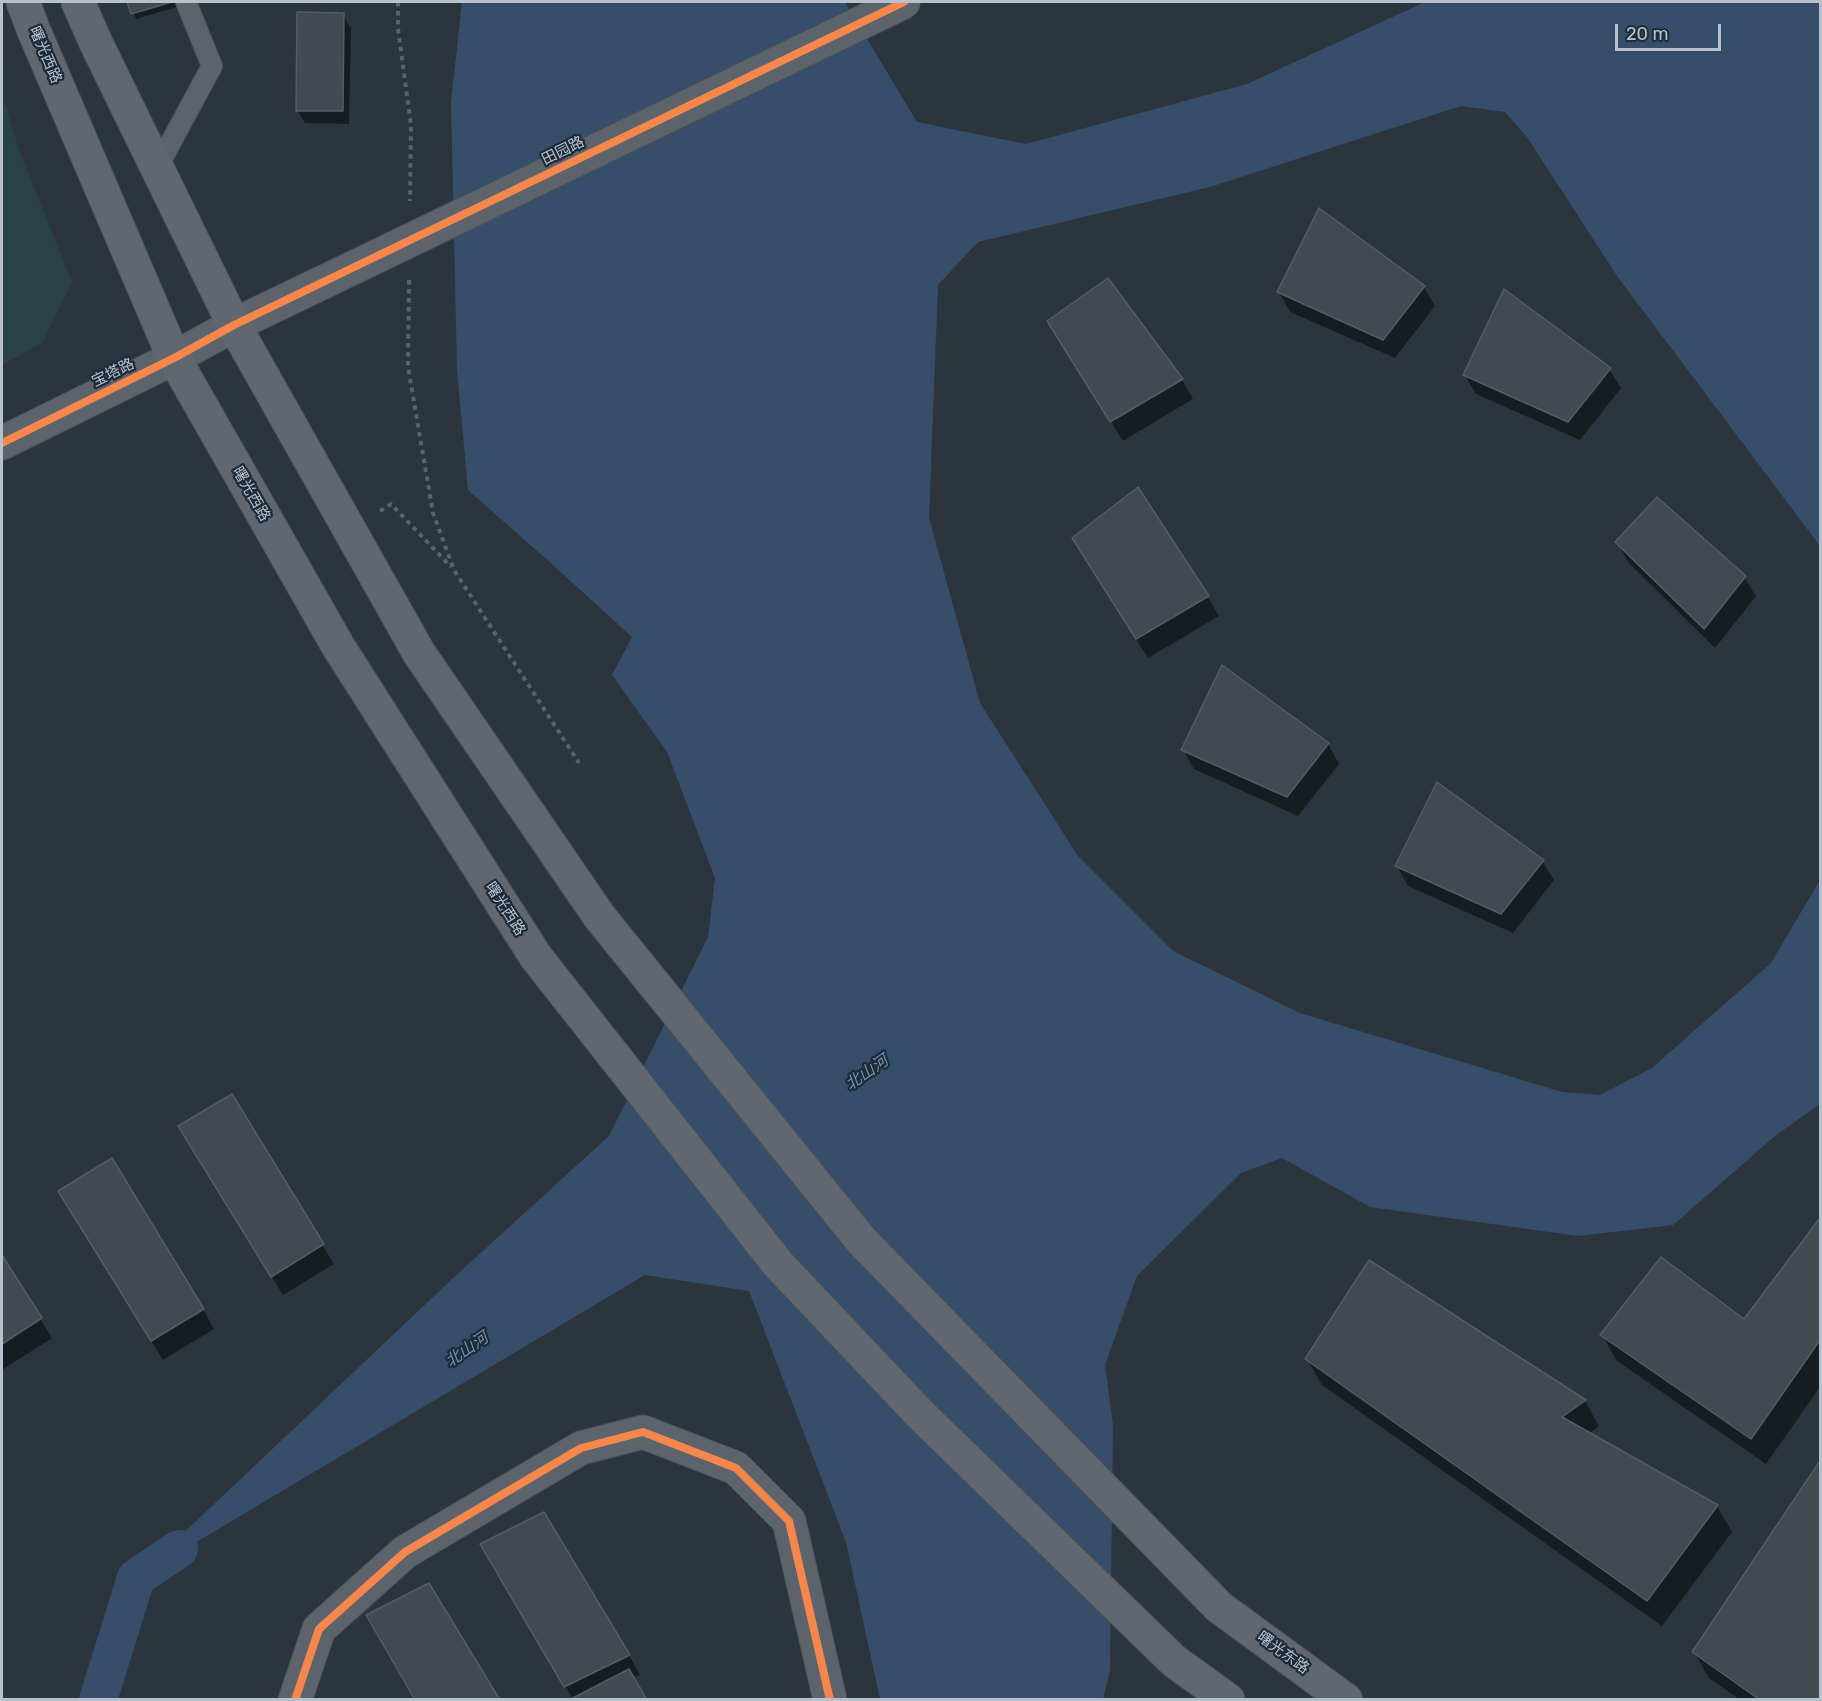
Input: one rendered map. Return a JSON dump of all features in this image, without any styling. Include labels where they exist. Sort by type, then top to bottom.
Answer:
[{"type":"main road","name":"曙光西路","points":[[23,2],[174,358],[338,646],[537,957],[777,1264],[920,1414],[1174,1661],[1228,1700]]},
{"type":"main road","points":[[78,2],[234,325],[349,529]]},
{"type":"main road","name":"曙光东路","points":[[349,529],[419,653],[599,916],[861,1240],[1219,1607],[1346,1700]]},
{"type":"street","name":"田园路","points":[[234,325],[904,2]]},
{"type":"street","name":"宝塔路","points":[[2,443],[174,358],[234,325]]},
{"type":"street","points":[[295,1700],[319,1629],[405,1552],[581,1448],[644,1432],[736,1468],[789,1521],[830,1700]]},
{"type":"lane","points":[[157,168],[212,66],[186,2]]},
{"type":"path","points":[[398,2],[398,29],[411,125],[410,206]]},
{"type":"path","points":[[409,275],[408,367],[433,513],[454,570]]},
{"type":"path","points":[[349,529],[392,504],[454,570],[579,763]]},
{"type":"green space","points":[[2,95],[20,152],[72,282],[42,343],[2,365]]},
{"type":"water","points":[[462,2],[845,2],[917,122],[1026,144],[1247,84],[1425,2],[1820,2],[1820,546],[1617,276],[1527,137],[1505,112],[1461,106],[1210,187],[978,242],[938,285],[929,518],[980,703],[1078,856],[1173,951],[1300,1013],[1562,1092],[1600,1095],[1652,1068],[1771,963],[1820,880],[1820,1104],[1775,1136],[1673,1225],[1578,1236],[1370,1207],[1282,1158],[1241,1173],[1137,1276],[1105,1365],[1113,1425],[1110,1670],[1103,1699],[880,1699],[846,1542],[749,1291],[645,1275],[136,1578],[452,1279],[609,1136],[708,937],[715,878],[667,752],[612,675],[632,637],[468,490],[457,370],[451,102]]},
{"type":"building","points":[[127,2],[172,2],[131,14]]},
{"type":"building","points":[[297,12],[344,13],[343,111],[296,111]]},
{"type":"building","points":[[1319,208],[1425,286],[1383,340],[1277,292]]},
{"type":"building","points":[[1108,278],[1183,379],[1110,422],[1047,321]]},
{"type":"building","points":[[1504,289],[1611,368],[1568,422],[1463,375]]},
{"type":"building","points":[[1138,487],[1209,596],[1136,639],[1072,538]]},
{"type":"building","points":[[1657,497],[1746,576],[1704,629],[1615,542]]},
{"type":"building","points":[[1222,665],[1329,743],[1287,797],[1181,750]]},
{"type":"building","points":[[1437,782],[1544,860],[1501,914],[1395,866]]},
{"type":"building","points":[[232,1094],[324,1244],[271,1277],[178,1126]]},
{"type":"building","points":[[112,1158],[204,1309],[151,1341],[58,1191]]},
{"type":"building","points":[[1820,1218],[1820,1340],[1751,1439],[1600,1335],[1661,1257],[1744,1319]]},
{"type":"building","points":[[2,1255],[42,1318],[2,1344]]},
{"type":"building","points":[[1369,1260],[1586,1400],[1562,1417],[1718,1505],[1647,1601],[1305,1359]]},
{"type":"building","points":[[1820,1461],[1820,1700],[1760,1700],[1692,1652]]},
{"type":"building","points":[[544,1512],[630,1655],[564,1687],[480,1544]]},
{"type":"building","points":[[429,1583],[500,1700],[415,1700],[366,1615]]},
{"type":"building","points":[[629,1669],[647,1700],[569,1700]]},
{"type":"waterway","name":"北山河","points":[[98,1700],[136,1578],[179,1549]]},
{"type":"cycle path","points":[[2,443],[174,358],[234,325],[904,2]]},
{"type":"cycle path","points":[[295,1700],[319,1629],[405,1552],[581,1448],[643,1432],[736,1468],[789,1521],[830,1700]]}]
